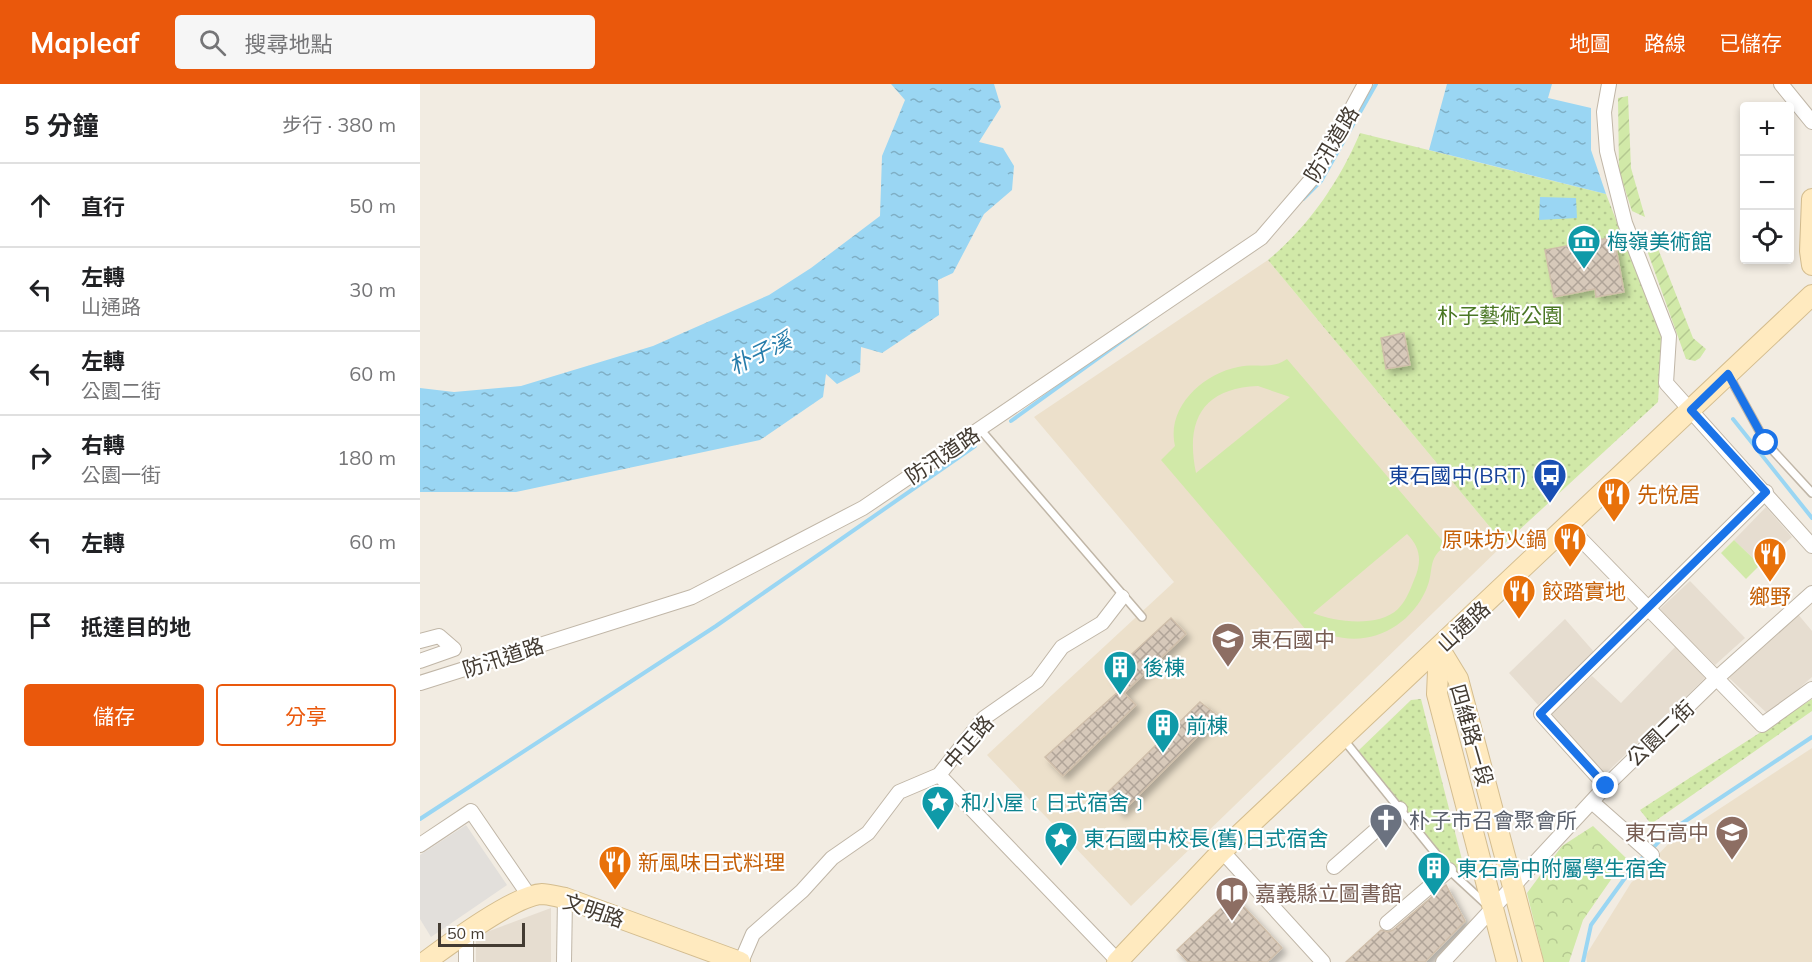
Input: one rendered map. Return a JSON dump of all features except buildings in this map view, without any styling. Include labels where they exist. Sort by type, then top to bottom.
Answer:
[{"type":"main road","points":[[1812,199],[1810,251],[1812,265]]},
{"type":"main road","name":"山通路","points":[[1118,962],[1222,851],[1812,295]]},
{"type":"main road","name":"四維路一段","points":[[1439,648],[1458,680],[1533,962]]},
{"type":"main road","name":"四維路一段","points":[[1439,648],[1437,694],[1507,962]]},
{"type":"main road","name":"文明路","points":[[425,962],[466,932],[530,897],[542,894],[565,898],[741,962]]},
{"type":"street","name":"防汛道路","points":[[420,683],[692,597],[863,508],[1261,238],[1317,174],[1365,84]]},
{"type":"street","points":[[1609,84],[1604,112],[1607,151],[1625,223],[1669,336],[1666,382],[1812,546]]},
{"type":"street","points":[[1781,84],[1812,122]]},
{"type":"street","points":[[1606,786],[1540,714],[1766,492]]},
{"type":"street","points":[[1568,526],[1762,725],[1812,689]]},
{"type":"street","name":"公園二街","points":[[1443,962],[1606,786],[1717,678],[1812,592]]},
{"type":"street","name":"中正路","points":[[741,962],[753,934],[802,891],[832,858],[868,833],[899,792],[939,774],[984,718],[1037,681],[1062,647],[1102,623],[1122,597]]},
{"type":"street","points":[[420,641],[440,636],[454,649],[420,661]]},
{"type":"street","points":[[939,774],[1118,962]]},
{"type":"street","points":[[1592,802],[1652,855]]},
{"type":"street","points":[[1334,867],[1400,808]]},
{"type":"street","points":[[420,845],[471,811],[530,897]]},
{"type":"street","points":[[1222,851],[1323,962]]},
{"type":"street","points":[[1388,923],[1449,870]]},
{"type":"street","points":[[564,962],[565,898]]},
{"type":"street","points":[[466,932],[466,962]]},
{"type":"lane","points":[[1728,374],[1766,443],[1812,493]]},
{"type":"lane","points":[[980,429],[1122,597],[1142,617]]},
{"type":"lane","points":[[1342,738],[1449,870],[1493,909]]},
{"type":"shaded area","name":"東石國中","points":[[1268,260],[1504,544],[1131,906],[987,755],[1174,582],[1034,417]]},
{"type":"shaded area","points":[[1766,507],[1792,537],[1760,565],[1734,540]]},
{"type":"shaded area","points":[[1690,581],[1745,638],[1715,665],[1660,609]]},
{"type":"shaded area","points":[[1797,613],[1812,631],[1812,677],[1769,715],[1729,678]]},
{"type":"shaded area","points":[[1565,619],[1595,653],[1538,705],[1509,673]]},
{"type":"shaded area","points":[[1678,644],[1705,678],[1604,775],[1549,715],[1592,676],[1621,703]]},
{"type":"shaded area","name":"東石高中","points":[[1812,748],[1812,962],[1587,962],[1586,955],[1631,883],[1672,840]]},
{"type":"shaded area","points":[[466,825],[507,885],[431,937],[420,919],[420,855]]},
{"type":"shaded area","points":[[551,908],[551,962],[476,962],[476,936]]},
{"type":"green space","points":[[1628,96],[1631,168],[1645,217],[1632,211],[1619,171],[1618,98]]},
{"type":"green space","name":"朴子藝術公園","points":[[1360,133],[1606,194],[1662,338],[1658,402],[1504,544],[1268,260],[1297,233],[1322,202],[1343,169]]},
{"type":"green space","points":[[1655,241],[1693,338],[1706,349],[1695,361],[1686,359],[1648,253]]},
{"type":"green space","points":[[1287,359],[1446,545],[1433,561],[1429,583],[1419,603],[1399,623],[1374,636],[1360,639],[1331,635],[1318,644],[1161,460],[1175,446],[1174,432],[1181,406],[1200,385],[1212,377],[1238,367],[1281,362]],"holes":[[[1258,386],[1290,397],[1196,473],[1193,437],[1202,410],[1211,400],[1224,393],[1239,388]],[[1407,534],[1415,545],[1419,561],[1417,573],[1398,609],[1379,619],[1356,622],[1313,613]]]},
{"type":"green space","points":[[1734,540],[1760,565],[1746,579],[1721,553]]},
{"type":"green space","points":[[1421,699],[1469,887],[1358,751],[1411,700]]},
{"type":"green space","points":[[1812,699],[1812,711],[1651,824],[1640,810]]},
{"type":"green space","points":[[1593,826],[1626,858],[1583,920],[1569,962],[1544,962],[1527,893],[1562,846]]},
{"type":"water","name":"朴子溪","points":[[891,84],[994,84],[1001,107],[979,142],[1003,148],[1014,166],[1012,190],[984,214],[953,273],[938,280],[939,315],[882,353],[861,347],[860,372],[837,384],[826,374],[823,397],[760,440],[516,492],[420,492],[420,388],[454,392],[521,386],[653,346],[769,295],[811,268],[880,216],[882,156],[905,100]]},
{"type":"water","points":[[1447,84],[1552,84],[1548,98],[1591,108],[1591,150],[1606,194],[1429,150]]},
{"type":"water","points":[[1540,197],[1576,198],[1577,218],[1539,220]]},
{"type":"waterway","points":[[1303,199],[1321,181],[1376,84]]},
{"type":"waterway","points":[[1011,421],[1147,323]]},
{"type":"waterway","points":[[1733,419],[1812,518]]},
{"type":"waterway","points":[[420,819],[716,626],[975,446]]},
{"type":"waterway","points":[[1651,850],[1666,834],[1812,737]]},
{"type":"waterway","points":[[1583,962],[1591,925],[1630,871],[1645,855]]},
{"type":"place","name":"梅嶺美術館","points":[[1584,270]]},
{"type":"place","name":"東石國中(BRT)","points":[[1550,504]]},
{"type":"place","name":"先悅居","points":[[1614,523]]},
{"type":"place","name":"原味坊火鍋","points":[[1570,568]]},
{"type":"place","name":"鄉野","points":[[1770,583]]},
{"type":"place","name":"餃踏實地","points":[[1519,620]]},
{"type":"place","name":"東石國中","points":[[1228,668]]},
{"type":"place","name":"後棟","points":[[1120,696]]},
{"type":"place","name":"前棟","points":[[1163,754]]},
{"type":"place","name":"和小屋﹝日式宿舍﹞","points":[[938,831]]},
{"type":"place","name":"朴子市召會聚會所","points":[[1386,849]]},
{"type":"place","name":"東石高中","points":[[1732,861]]},
{"type":"place","name":"東石國中校長(舊)日式宿舍","points":[[1061,867]]},
{"type":"place","name":"新風味日式料理","points":[[615,891]]},
{"type":"place","name":"東石高中附屬學生宿舍","points":[[1434,897]]},
{"type":"place","name":"嘉義縣立圖書館","points":[[1232,922]]},
{"type":"route","points":[[1606,786],[1540,714],[1766,492],[1691,410],[1728,374],[1766,443]]}]
